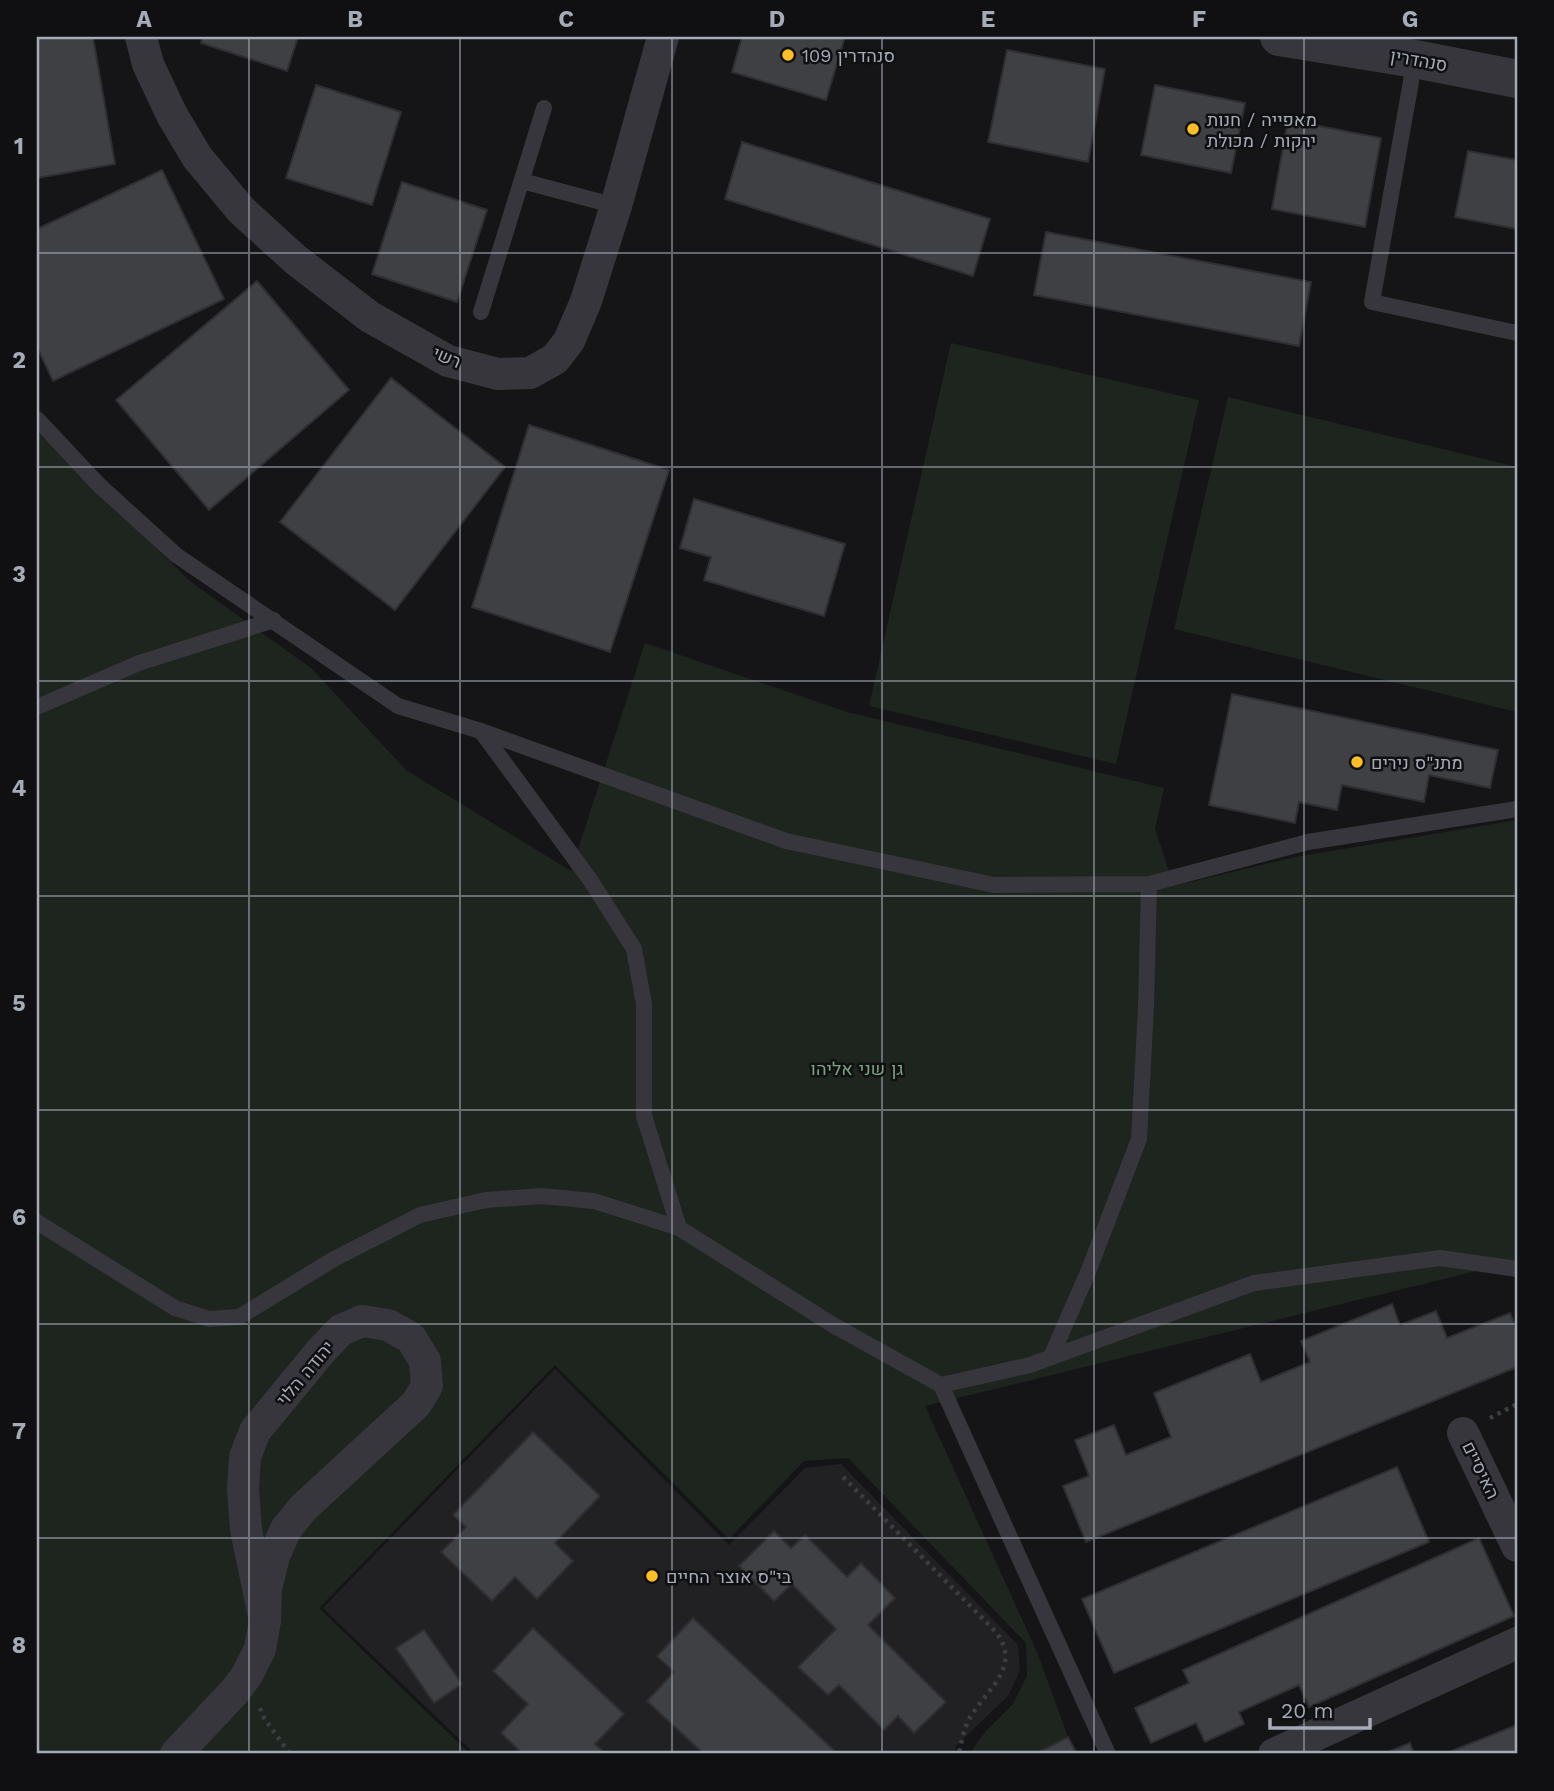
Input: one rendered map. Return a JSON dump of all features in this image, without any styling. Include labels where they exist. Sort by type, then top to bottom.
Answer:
[{"type":"street","name":"רשי","points":[[141,37],[148,64],[172,115],[198,158],[241,211],[296,260],[370,317],[448,361],[498,374],[530,373],[555,359],[569,341],[586,302],[616,206],[663,37]]},
{"type":"street","name":"סנהדרין","points":[[1279,37],[1418,48],[1517,79]]},
{"type":"street","name":"יהודה הלוי","points":[[176,1754],[247,1675],[260,1649],[265,1621],[266,1589],[274,1556],[286,1529],[303,1508],[416,1404],[427,1385],[425,1361],[411,1338],[388,1325],[362,1321],[341,1330],[255,1431],[245,1457],[243,1489],[246,1530],[265,1621]]},
{"type":"street","name":"האיסיים","points":[[1463,1433],[1517,1546]]},
{"type":"street","points":[[1274,1754],[1517,1643]]},
{"type":"lane","points":[[1418,48],[1372,302],[1517,333]]},
{"type":"lane","points":[[481,312],[544,108]]},
{"type":"lane","points":[[522,181],[616,206]]},
{"type":"lane","points":[[37,419],[99,485],[176,555],[398,706],[481,730],[786,841],[994,885],[1149,884],[1308,842],[1517,808]]},
{"type":"lane","points":[[37,707],[139,663],[274,620]]},
{"type":"lane","points":[[481,730],[591,881],[634,949],[644,1004],[644,1116],[679,1228]]},
{"type":"lane","points":[[1051,1357],[1088,1272],[1139,1139],[1149,884]]},
{"type":"lane","points":[[37,1222],[175,1308],[209,1319],[239,1317],[334,1259],[420,1215],[486,1200],[541,1196],[594,1201],[679,1228],[833,1325],[941,1385],[1108,1754]]},
{"type":"lane","points":[[941,1385],[1030,1365],[1254,1283],[1440,1258],[1517,1269]]},
{"type":"path","points":[[842,1477],[1005,1644],[1006,1661],[999,1681],[972,1714],[964,1731],[959,1754]]},
{"type":"path","points":[[247,1675],[264,1718],[290,1754]]},
{"type":"shaded area","name":"בי\"ס אוצר החיים","points":[[555,1369],[729,1545],[805,1468],[841,1464],[1018,1645],[1020,1671],[1008,1696],[956,1746],[954,1754],[475,1754],[323,1608]]},
{"type":"green space","points":[[951,343],[1199,400],[1116,764],[869,706]]},
{"type":"green space","points":[[1228,397],[1517,467],[1517,712],[1174,629]]},
{"type":"green space","name":"גן שני אליהו","points":[[37,432],[191,582],[311,668],[406,770],[571,871],[645,643],[847,712],[1164,788],[1155,829],[1174,886],[1295,857],[1517,820],[1517,1261],[925,1406],[1037,1652],[1068,1737],[1035,1754],[1024,1754],[1022,1750],[1014,1754],[972,1754],[973,1748],[986,1731],[1013,1704],[1027,1676],[1026,1643],[848,1458],[804,1461],[729,1539],[555,1365],[319,1608],[470,1754],[37,1754]]},
{"type":"building","points":[[37,37],[93,37],[115,164],[37,178]]},
{"type":"building","points":[[203,37],[298,37],[287,71],[201,43]]},
{"type":"building","name":"סנהדרין 109","points":[[742,37],[845,37],[826,100],[732,72]]},
{"type":"building","points":[[1007,50],[1105,69],[1088,162],[988,142]]},
{"type":"building","points":[[316,85],[401,112],[372,205],[286,178]]},
{"type":"building","name":"מאפייה / חנות ירקות / מכולת","points":[[1155,85],[1245,103],[1231,173],[1141,155]]},
{"type":"building","points":[[1288,120],[1381,138],[1365,227],[1272,209]]},
{"type":"building","points":[[742,142],[990,219],[973,276],[725,199]]},
{"type":"building","points":[[1468,151],[1517,160],[1517,229],[1455,217]]},
{"type":"building","points":[[162,170],[224,299],[53,381],[37,347],[37,229]]},
{"type":"building","points":[[402,182],[487,210],[457,302],[372,274]]},
{"type":"building","points":[[1046,232],[1311,282],[1299,346],[1034,295]]},
{"type":"building","points":[[257,281],[349,390],[209,510],[116,400]]},
{"type":"building","points":[[391,378],[505,467],[395,610],[280,522]]},
{"type":"building","points":[[529,425],[669,470],[610,652],[472,607]]},
{"type":"building","points":[[694,499],[845,544],[824,616],[704,580],[711,557],[680,548]]},
{"type":"building","name":"מתנ\"ס נירים","points":[[1232,694],[1498,750],[1490,788],[1429,775],[1424,802],[1342,785],[1337,810],[1299,802],[1295,823],[1209,805]]},
{"type":"building","points":[[1392,1304],[1400,1325],[1436,1311],[1447,1338],[1510,1313],[1517,1330],[1517,1367],[1086,1542],[1063,1486],[1089,1476],[1075,1440],[1114,1425],[1126,1455],[1171,1437],[1154,1393],[1250,1354],[1261,1382],[1310,1362],[1301,1341]]},
{"type":"building","points":[[533,1432],[600,1496],[555,1543],[573,1561],[537,1599],[515,1577],[492,1601],[441,1552],[466,1527],[453,1515]]},
{"type":"building","points":[[1397,1467],[1429,1542],[1114,1673],[1082,1599]]},
{"type":"building","points":[[774,1531],[791,1548],[805,1535],[847,1577],[861,1563],[895,1598],[868,1625],[946,1702],[914,1733],[898,1716],[884,1730],[839,1685],[828,1695],[798,1667],[836,1629],[792,1584],[774,1601],[739,1566]]},
{"type":"building","points":[[1479,1538],[1514,1616],[1309,1707],[1299,1685],[1239,1712],[1244,1724],[1205,1742],[1196,1723],[1151,1743],[1135,1708],[1189,1683],[1183,1670]]},
{"type":"building","points":[[693,1618],[838,1754],[704,1754],[647,1701],[674,1672],[657,1656]]},
{"type":"building","points":[[533,1628],[624,1714],[595,1744],[606,1754],[523,1754],[501,1733],[528,1704],[493,1671]]},
{"type":"building","points":[[424,1630],[462,1684],[434,1703],[396,1648]]},
{"type":"building","points":[[1517,1725],[1517,1754],[1444,1754]]},
{"type":"building","points":[[1068,1737],[1077,1754],[1035,1754]]},
{"type":"building","points":[[1410,1743],[1414,1754],[1383,1754]]},
{"type":"place","name":"סנהדרין 109","points":[[788,55]]},
{"type":"place","name":"מאפייה / חנות ירקות / מכולת","points":[[1193,129]]},
{"type":"place","name":"מתנ\"ס נירים","points":[[1357,762]]},
{"type":"place","name":"בי\"ס אוצר החיים","points":[[652,1576]]}]
